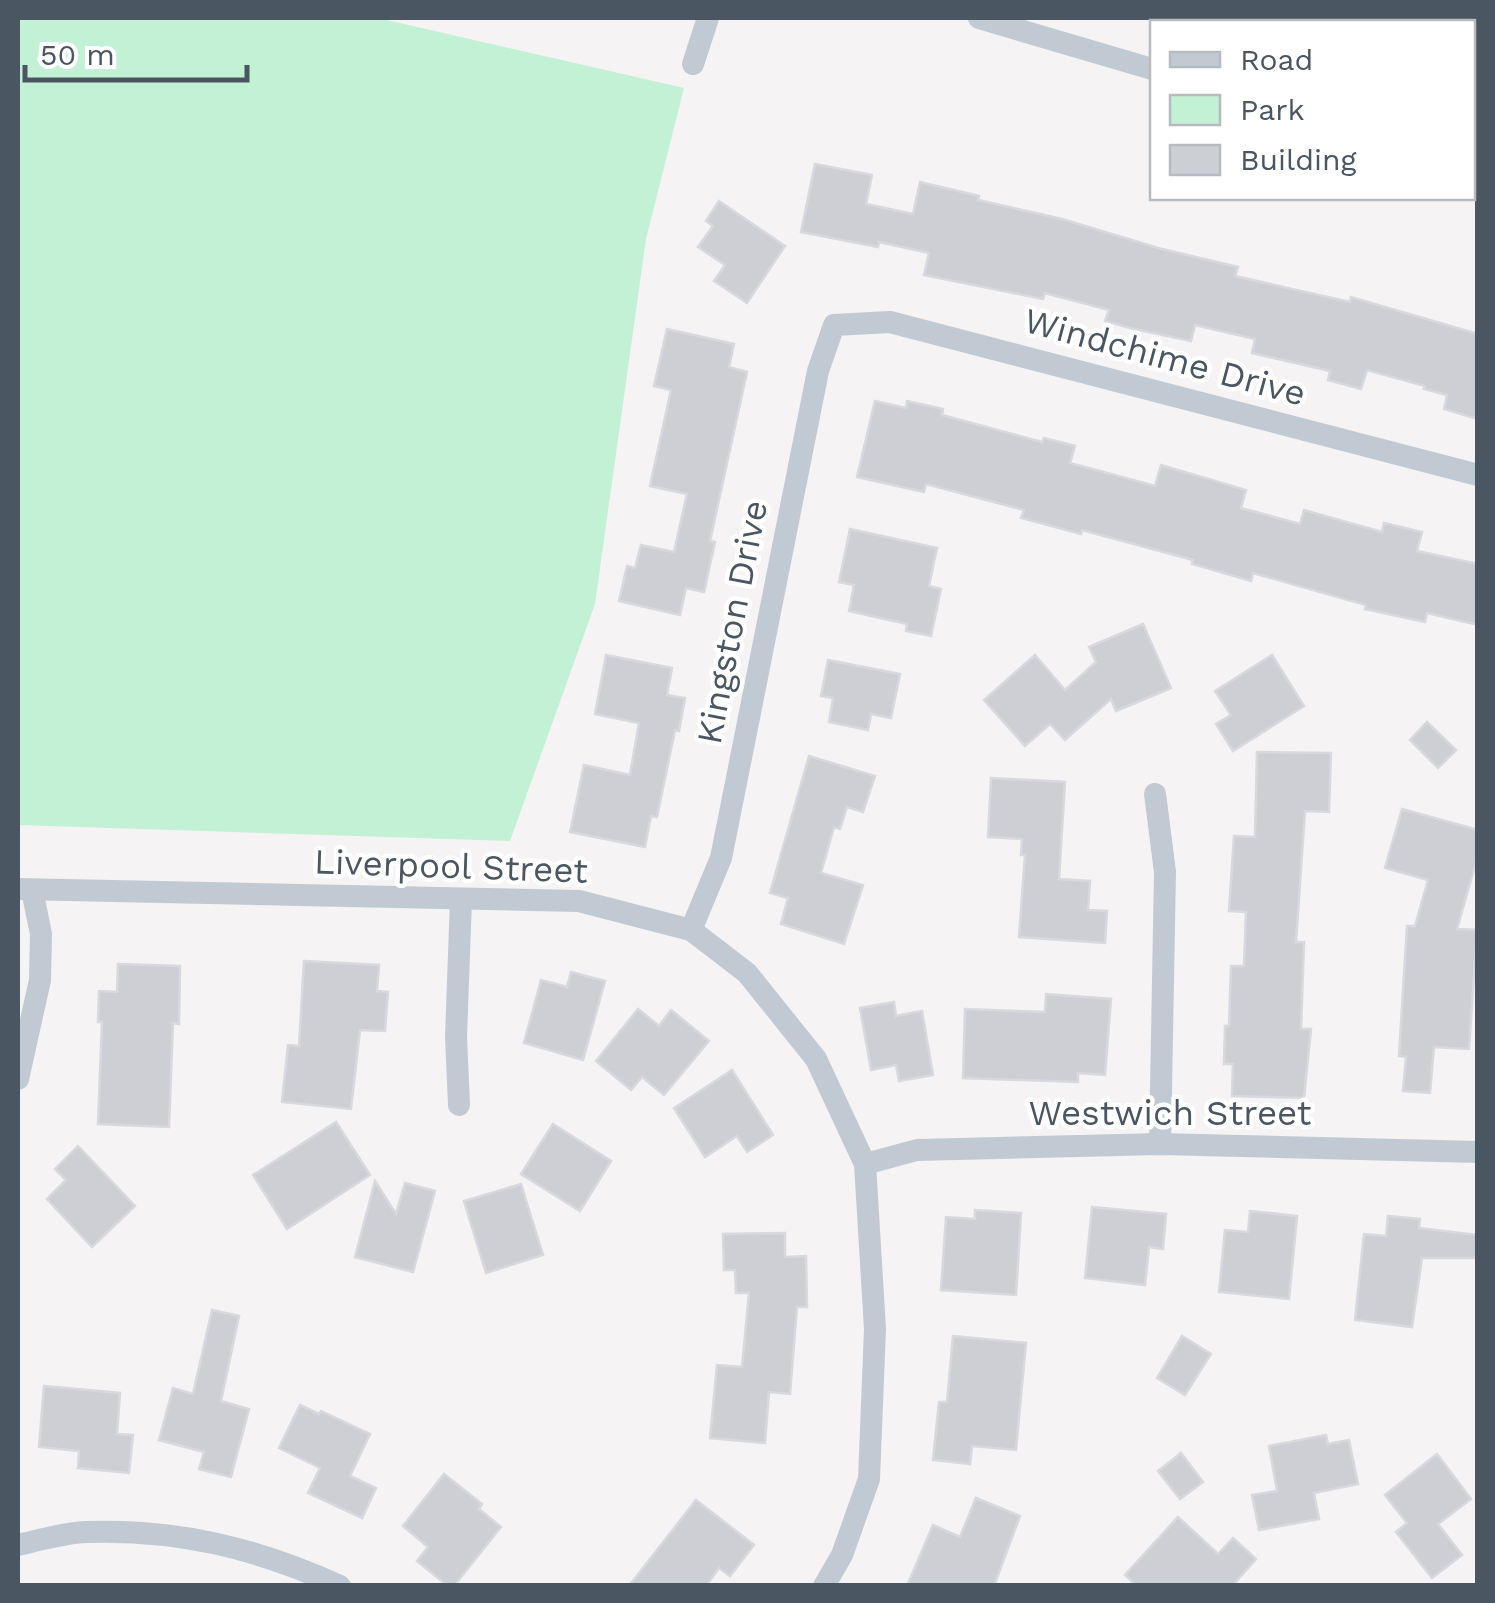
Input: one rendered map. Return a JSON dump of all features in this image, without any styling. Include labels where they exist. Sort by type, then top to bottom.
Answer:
[{"type":"street","points":[[692,64],[708,18]]},
{"type":"street","points":[[979,18],[1150,68]]},
{"type":"street","name":"Windchime Drive","points":[[834,324],[890,322],[1478,475]]},
{"type":"street","name":"Kingston Drive","points":[[691,930],[721,858],[818,371],[834,324]]},
{"type":"street","points":[[1155,794],[1165,872],[1160,1144]]},
{"type":"street","points":[[18,1079],[40,980],[41,934],[25,889]]},
{"type":"street","name":"Liverpool Street","points":[[25,889],[579,901],[691,930],[746,972],[816,1059],[865,1164],[875,1329],[868,1479],[842,1555],[824,1586]]},
{"type":"street","points":[[459,1105],[456,1037],[461,898]]},
{"type":"street","name":"Westwich Street","points":[[865,1164],[917,1150],[1160,1144],[1478,1152]]},
{"type":"street","points":[[18,1544],[83,1532],[186,1536],[282,1560],[340,1586]]},
{"type":"green space","points":[[18,18],[378,18],[684,88],[646,239],[595,604],[510,841],[18,825]]},
{"type":"building","points":[[815,164],[872,175],[866,204],[913,214],[920,182],[1238,267],[1235,276],[1350,302],[1351,297],[1478,334],[1478,419],[1444,409],[1447,395],[1424,389],[1425,386],[1367,370],[1361,389],[1328,380],[1330,371],[1252,353],[1255,339],[1195,325],[1191,341],[1130,328],[1105,321],[1109,310],[1045,293],[1043,299],[924,275],[929,253],[801,232]]},
{"type":"building","points":[[719,201],[785,246],[747,303],[714,281],[725,265],[698,247],[713,226],[706,221]]},
{"type":"building","points":[[667,329],[734,344],[729,367],[747,372],[710,541],[715,542],[704,592],[686,588],[680,615],[619,601],[627,566],[635,568],[641,545],[674,552],[687,494],[650,486],[671,390],[654,386]]},
{"type":"building","points":[[875,401],[906,408],[907,401],[943,409],[942,415],[1042,442],[1044,438],[1075,446],[1070,463],[1155,486],[1161,465],[1246,490],[1241,508],[1300,524],[1304,510],[1382,532],[1384,523],[1422,532],[1417,551],[1478,564],[1478,625],[1427,613],[1425,622],[1365,609],[1366,605],[1253,573],[1251,581],[1192,564],[1193,560],[1021,518],[1024,510],[926,484],[924,492],[857,477]]},
{"type":"building","points":[[850,529],[937,548],[929,586],[941,589],[931,636],[906,631],[907,624],[849,611],[854,585],[839,582]]},
{"type":"building","points":[[1143,624],[1171,688],[1116,711],[1111,699],[1065,740],[1050,724],[1025,746],[984,700],[1035,655],[1065,690],[1096,662],[1089,647]]},
{"type":"building","points":[[606,655],[672,668],[667,695],[685,698],[657,817],[651,816],[645,847],[570,832],[584,765],[630,775],[639,723],[595,714]]},
{"type":"building","points":[[1272,655],[1304,706],[1233,751],[1216,724],[1231,715],[1215,691]]},
{"type":"building","points":[[828,660],[900,674],[891,718],[871,714],[868,730],[829,722],[833,698],[821,696]]},
{"type":"building","points":[[1427,722],[1456,750],[1438,768],[1410,740]]},
{"type":"building","points":[[1257,752],[1331,753],[1329,812],[1305,811],[1296,942],[1304,942],[1301,1029],[1311,1029],[1304,1098],[1232,1096],[1233,1064],[1224,1064],[1231,966],[1244,966],[1246,912],[1229,911],[1234,836],[1255,837]]},
{"type":"building","points":[[809,756],[875,776],[863,812],[847,807],[840,829],[834,827],[821,873],[863,885],[844,944],[781,924],[788,898],[770,893]]},
{"type":"building","points":[[991,778],[1065,782],[1059,879],[1090,881],[1088,910],[1107,911],[1105,943],[1019,937],[1025,855],[1021,855],[1022,839],[988,837]]},
{"type":"building","points":[[1402,809],[1478,830],[1478,855],[1457,929],[1477,930],[1469,1049],[1434,1047],[1430,1093],[1403,1091],[1406,1057],[1399,1056],[1407,926],[1415,926],[1428,880],[1385,868]]},
{"type":"building","points":[[304,961],[379,965],[377,991],[388,992],[385,1031],[360,1030],[351,1109],[282,1102],[288,1045],[299,1046]]},
{"type":"building","points":[[118,964],[180,966],[179,1024],[173,1023],[169,1127],[98,1124],[102,1022],[98,1022],[99,991],[117,992]]},
{"type":"building","points":[[571,972],[605,981],[583,1060],[524,1043],[541,980],[567,987]]},
{"type":"building","points":[[1046,994],[1111,999],[1105,1075],[1078,1073],[1078,1082],[963,1078],[965,1009],[1045,1012]]},
{"type":"building","points":[[894,1002],[896,1016],[922,1011],[933,1075],[899,1081],[896,1065],[871,1070],[860,1008]]},
{"type":"building","points":[[638,1009],[659,1026],[671,1010],[709,1041],[664,1095],[642,1077],[631,1090],[596,1061]]},
{"type":"building","points":[[732,1070],[773,1135],[747,1152],[737,1136],[705,1157],[674,1108]]},
{"type":"building","points":[[336,1122],[370,1175],[287,1229],[253,1175]]},
{"type":"building","points":[[553,1124],[611,1161],[580,1211],[521,1174]]},
{"type":"building","points":[[78,1146],[135,1206],[92,1247],[47,1199],[66,1180],[55,1169]]},
{"type":"building","points":[[375,1181],[396,1214],[405,1183],[435,1191],[413,1272],[355,1257]]},
{"type":"building","points":[[521,1184],[543,1255],[486,1273],[464,1201]]},
{"type":"building","points":[[1092,1207],[1166,1214],[1163,1249],[1149,1247],[1145,1285],[1085,1278]]},
{"type":"building","points":[[975,1210],[1021,1213],[1016,1295],[941,1290],[946,1217],[975,1219]]},
{"type":"building","points":[[1250,1211],[1297,1216],[1289,1299],[1219,1292],[1225,1230],[1248,1232]]},
{"type":"building","points":[[1388,1216],[1420,1219],[1419,1228],[1478,1235],[1478,1258],[1422,1258],[1412,1327],[1355,1320],[1364,1234],[1386,1236]]},
{"type":"building","points":[[785,1233],[785,1257],[806,1256],[807,1307],[797,1307],[790,1394],[769,1392],[765,1443],[710,1438],[717,1365],[742,1367],[749,1293],[736,1293],[735,1270],[724,1270],[723,1234]]},
{"type":"building","points":[[212,1310],[239,1316],[221,1401],[249,1409],[231,1477],[199,1469],[204,1452],[159,1440],[173,1388],[193,1394]]},
{"type":"building","points":[[953,1336],[1026,1343],[1016,1450],[972,1446],[970,1464],[933,1460],[939,1402],[947,1402]]},
{"type":"building","points":[[1182,1336],[1211,1354],[1185,1395],[1157,1378]]},
{"type":"building","points":[[44,1386],[120,1393],[117,1434],[133,1435],[129,1473],[78,1468],[79,1451],[39,1447]]},
{"type":"building","points":[[300,1405],[370,1434],[350,1476],[376,1488],[362,1518],[308,1493],[320,1468],[279,1448]]},
{"type":"building","points":[[1326,1435],[1328,1444],[1349,1440],[1358,1484],[1314,1493],[1319,1519],[1259,1530],[1252,1495],[1277,1491],[1269,1446]]},
{"type":"building","points":[[1181,1453],[1203,1482],[1180,1499],[1158,1471]]},
{"type":"building","points":[[1437,1454],[1471,1499],[1438,1524],[1462,1555],[1432,1578],[1396,1532],[1407,1523],[1385,1495]]},
{"type":"building","points":[[444,1474],[482,1504],[479,1509],[501,1527],[454,1586],[448,1586],[417,1561],[428,1547],[403,1526]]},
{"type":"building","points":[[976,1498],[1020,1516],[994,1586],[907,1586],[933,1525],[960,1537]]},
{"type":"building","points":[[696,1500],[754,1545],[730,1576],[719,1568],[706,1586],[629,1586]]},
{"type":"building","points":[[1178,1517],[1218,1554],[1233,1538],[1256,1559],[1232,1586],[1137,1586],[1125,1575]]}]
